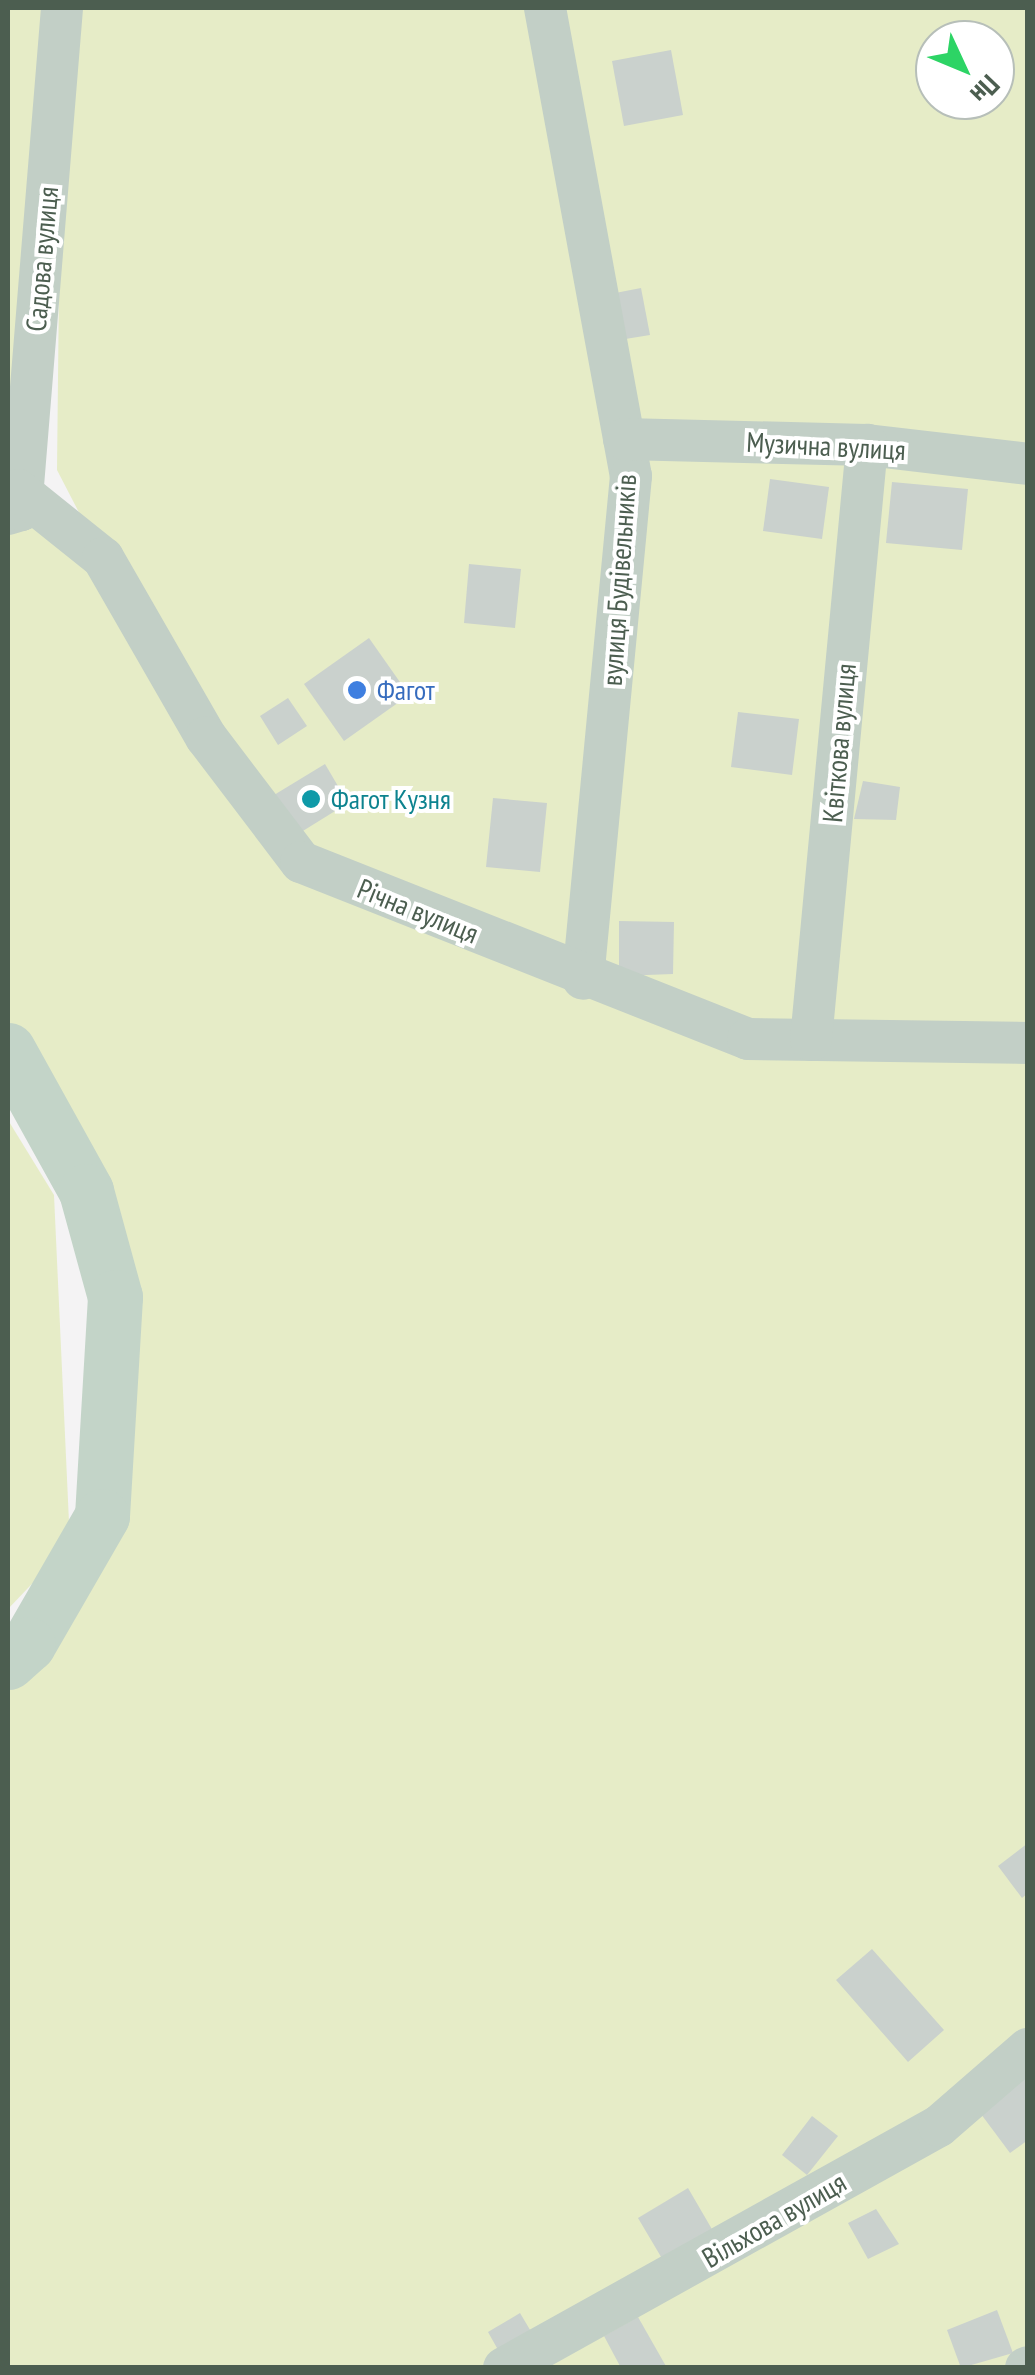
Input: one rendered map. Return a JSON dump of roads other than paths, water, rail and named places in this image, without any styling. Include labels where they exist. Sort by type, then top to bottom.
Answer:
[{"type":"street","name":"Садова вулиця","points":[[14,512],[62,8]]},
{"type":"street","name":"вулиця Будівельників","points":[[545,8],[631,476],[583,978]]},
{"type":"street","name":"Музична вулиця","points":[[624,439],[867,445],[1028,464]]},
{"type":"street","name":"Квіткова вулиця","points":[[810,1040],[867,445]]},
{"type":"street","name":"Річна вулиця","points":[[14,512],[18,490],[102,558],[206,738],[300,862],[583,978],[748,1039],[1028,1043]]},
{"type":"street","points":[[8,1050],[86,1191],[115,1297],[102,1516],[28,1644],[8,1662]]},
{"type":"street","name":"Вільхова вулиця","points":[[504,2368],[939,2126],[1028,2049]]},
{"type":"place","name":"Фагот","points":[[357,690]]},
{"type":"place","name":"Фагот Кузня","points":[[311,799]]}]
